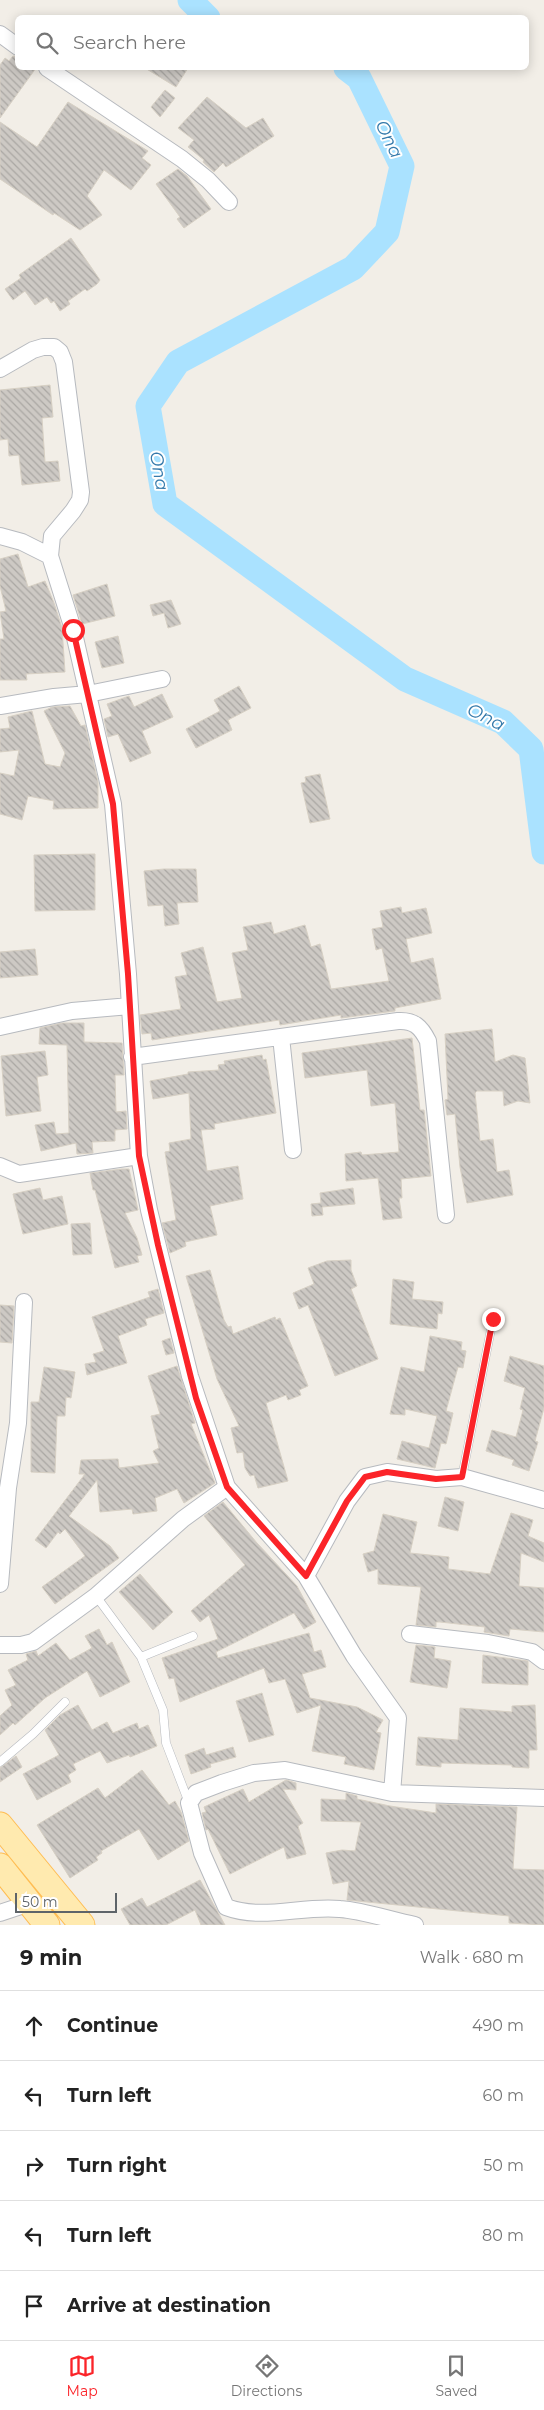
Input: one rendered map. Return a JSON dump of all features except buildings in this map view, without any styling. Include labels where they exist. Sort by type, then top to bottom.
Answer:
[{"type":"main road","points":[[0,1825],[82,1925]]},
{"type":"main road","points":[[0,1866],[48,1925]]},
{"type":"street","points":[[50,70],[182,159],[208,180],[229,202]]},
{"type":"street","points":[[0,369],[43,347],[54,347],[60,352],[64,362],[81,492],[80,500],[74,511],[52,536],[50,556],[73,630],[113,804],[130,1006],[139,1156],[147,1201],[192,1383],[227,1487],[306,1576],[354,1656],[398,1718],[392,1793]]},
{"type":"street","points":[[0,536],[22,542],[50,556]]},
{"type":"street","points":[[0,706],[54,697],[88,694],[162,679]]},
{"type":"street","points":[[0,1027],[72,1012],[130,1006]]},
{"type":"street","points":[[132,1057],[177,1049],[408,1020],[423,1030],[428,1042],[446,1215]]},
{"type":"street","points":[[281,1037],[293,1150]]},
{"type":"street","points":[[0,1166],[19,1174],[139,1156]]},
{"type":"street","points":[[0,1584],[8,1488],[18,1423],[24,1302]]},
{"type":"street","points":[[306,1576],[347,1501],[365,1477],[387,1472],[436,1479],[462,1477],[544,1500]]},
{"type":"street","points":[[0,1646],[21,1645],[33,1642],[96,1596],[183,1519],[227,1487]]},
{"type":"street","points":[[410,1634],[497,1645],[532,1652],[544,1661]]},
{"type":"street","points":[[415,1925],[340,1909],[315,1908],[281,1913],[239,1912],[226,1907],[202,1853],[189,1803],[196,1793],[222,1783],[254,1773],[285,1770],[392,1793],[544,1798]]},
{"type":"street","points":[[0,1913],[30,1903]]},
{"type":"lane","points":[[462,1477],[493,1319]]},
{"type":"lane","points":[[96,1596],[141,1657],[163,1710],[166,1743],[189,1803]]},
{"type":"lane","points":[[141,1657],[193,1636]]},
{"type":"lane","points":[[0,1762],[33,1734],[65,1702]]},
{"type":"waterway","name":"Ona","points":[[190,0],[205,15]]},
{"type":"waterway","name":"Ona","points":[[349,70],[359,78],[402,166],[387,232],[353,268],[178,362],[148,406],[165,504],[405,679],[503,722],[531,749],[544,852]]},
{"type":"route","points":[[73,630],[113,804],[128,974],[134,1107],[143,1184],[190,1376],[227,1487],[306,1576],[347,1501],[365,1477],[387,1472],[436,1479],[462,1477],[493,1319]]}]
